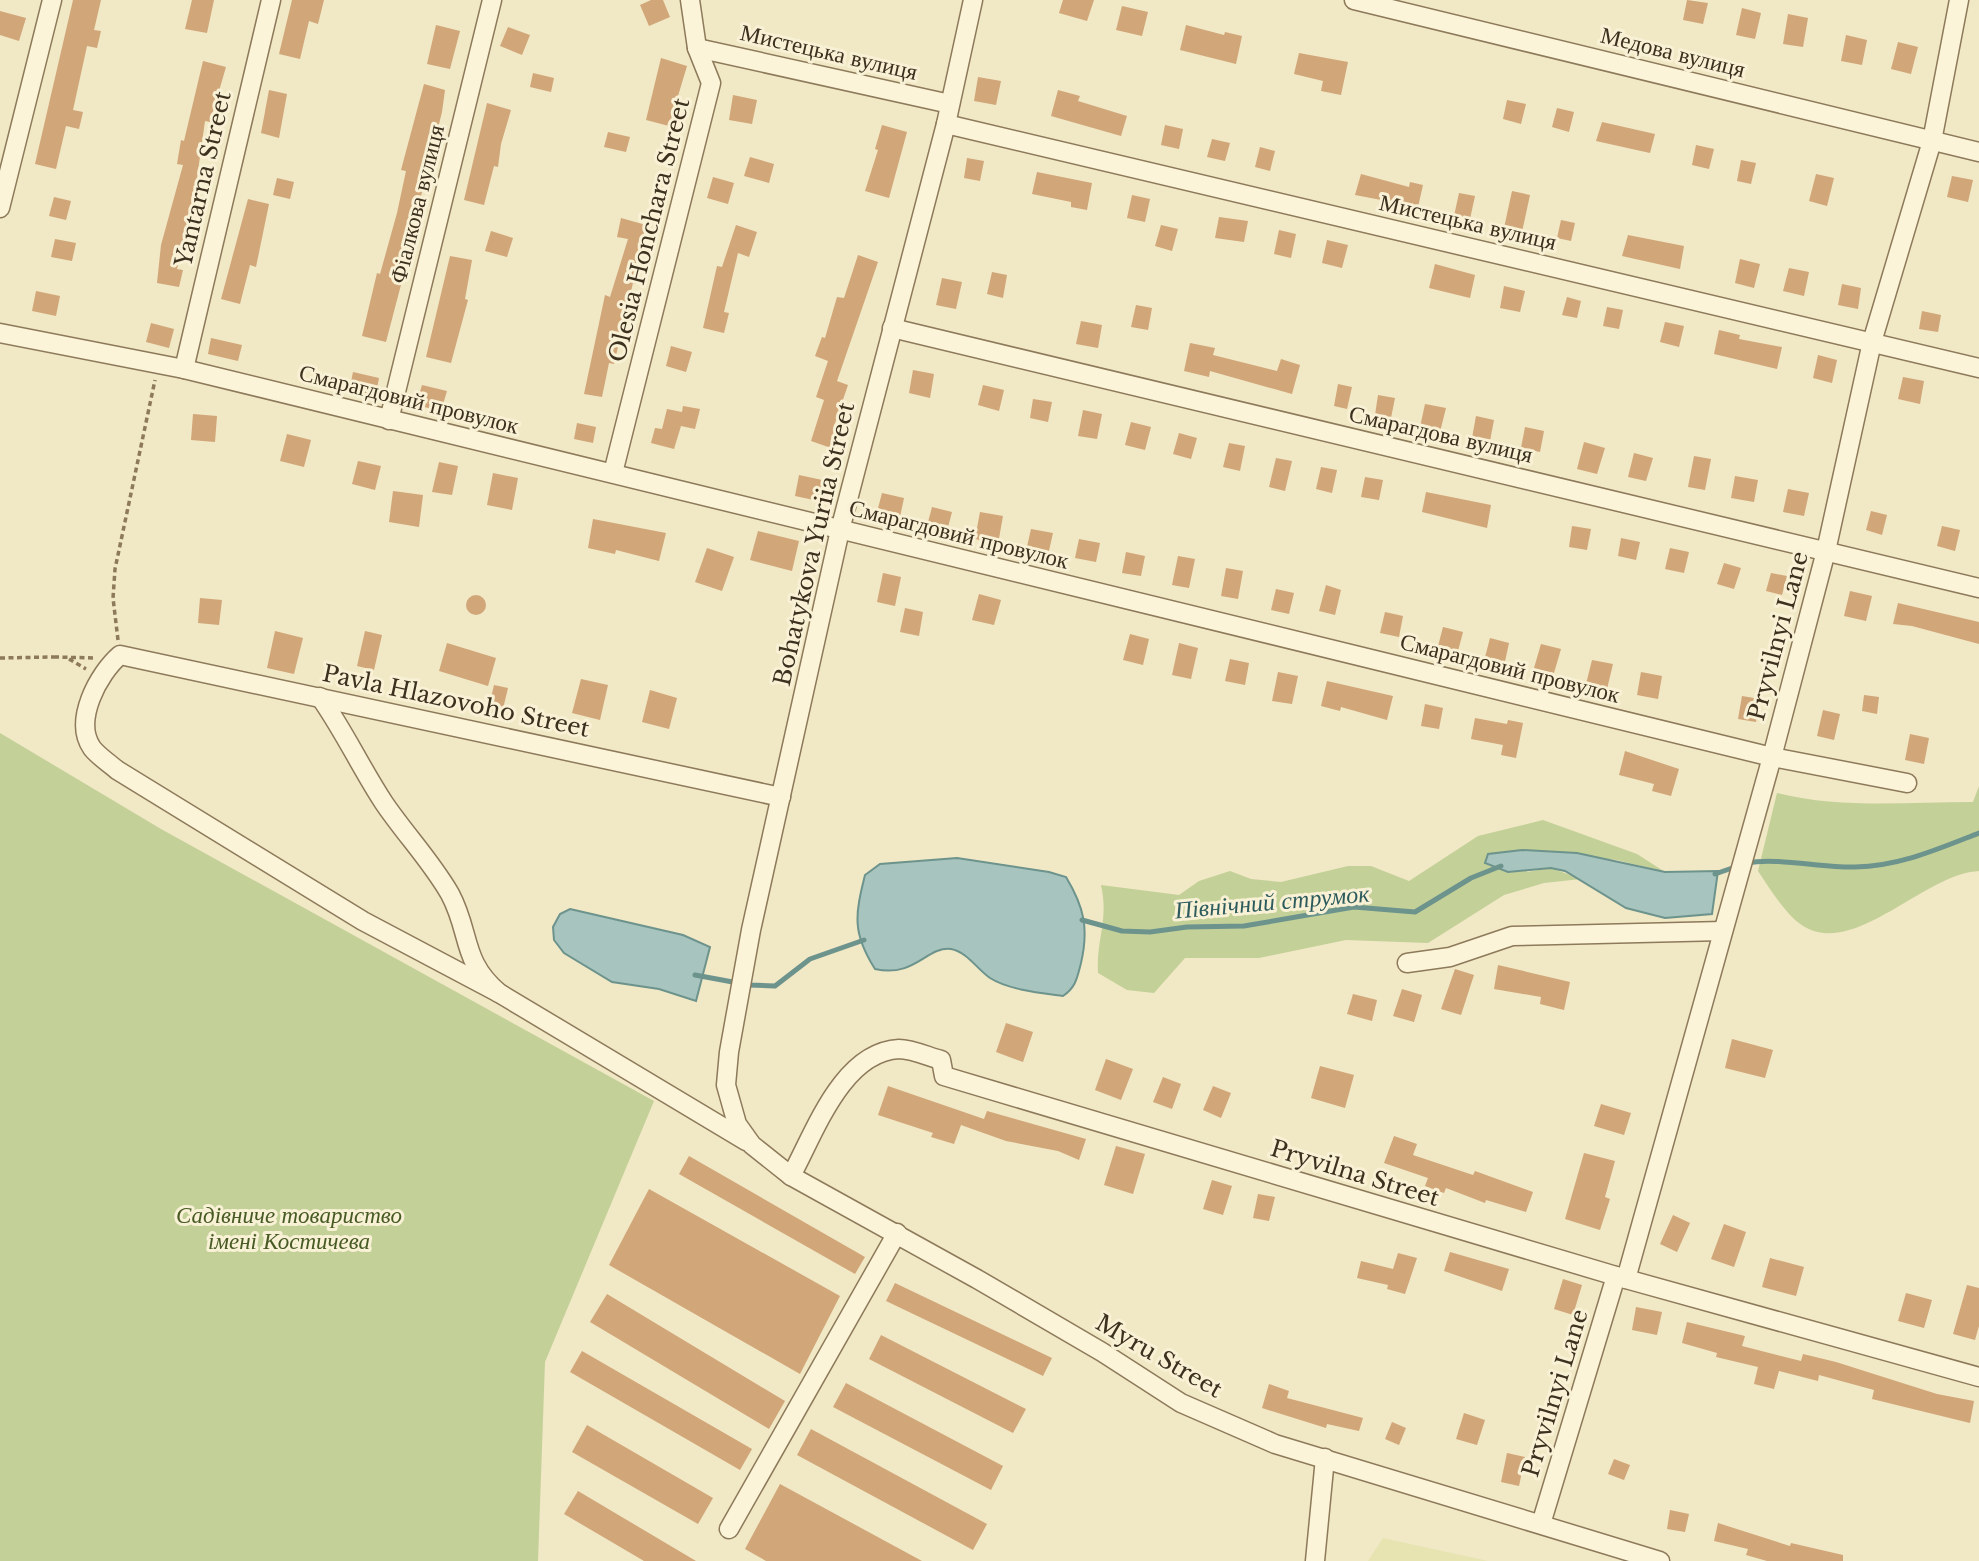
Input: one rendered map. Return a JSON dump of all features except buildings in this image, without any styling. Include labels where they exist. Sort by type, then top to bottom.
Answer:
[{"type":"street","points":[[0,208],[52,0]]},
{"type":"street","name":"Yantarna Street","points":[[184,369],[271,0]]},
{"type":"street","name":"Фіалкова вулиця","points":[[389,420],[492,0]]},
{"type":"street","name":"Olesia Honchara Street","points":[[613,473],[711,83],[697,48],[690,0]]},
{"type":"street","name":"Bohatykova Yuriia Street","points":[[730,1104],[726,1085],[729,1052],[751,930],[840,530],[946,124],[973,0]]},
{"type":"street","name":"Медова вулиця","points":[[1354,0],[1979,152]]},
{"type":"street","name":"Pryvilnyi Lane","points":[[1541,1524],[1621,1278],[1772,757],[1826,551],[1872,342],[1932,141],[1959,0]]},
{"type":"street","name":"Мистецька вулиця","points":[[697,48],[950,104]]},
{"type":"street","name":"Мистецька вулиця","points":[[946,124],[1979,368]]},
{"type":"street","name":"Смарагдова вулиця","points":[[892,328],[1979,588]]},
{"type":"street","name":"Смарагдовий провулок","points":[[0,333],[184,369],[1772,757],[1907,783]]},
{"type":"street","points":[[120,655],[96,689],[86,715],[86,733],[92,748],[117,770],[363,921],[499,993],[752,1144]]},
{"type":"street","name":"Pavla Hlazovoho Street","points":[[120,655],[781,797]]},
{"type":"street","points":[[320,697],[392,816],[431,862],[452,897],[480,977],[499,993]]},
{"type":"street","points":[[1407,963],[1450,957],[1512,936],[1723,931]]},
{"type":"street","name":"Pryvilna Street","points":[[791,1176],[848,1073],[870,1056],[900,1049],[941,1060],[944,1076],[1621,1278],[1979,1377]]},
{"type":"street","name":"Myru Street","points":[[730,1104],[737,1124],[752,1144],[791,1176],[897,1233],[1102,1352],[1181,1403],[1275,1444],[1660,1561]]},
{"type":"street","points":[[729,1529],[897,1233]]},
{"type":"street","points":[[1315,1561],[1325,1458]]},
{"type":"path","points":[[0,658],[120,655],[113,598],[114,569],[159,364]]},
{"type":"path","points":[[54,657],[74,660],[84,666],[93,676],[96,689]]},
{"type":"shaded area","points":[[1383,1538],[1488,1561],[1368,1561]]},
{"type":"green space","name":"Садівниче товариство імені Костичева","points":[[0,733],[161,829],[654,1101],[545,1362],[538,1561],[0,1561]]},
{"type":"green space","points":[[1979,786],[1979,871],[1956,876],[1932,887],[1857,927],[1833,933],[1811,930],[1790,915],[1758,871],[1777,793],[1849,803],[1973,802]]},
{"type":"green space","points":[[1543,820],[1637,854],[1665,872],[1617,860],[1522,850],[1527,872],[1551,868],[1581,879],[1544,883],[1504,895],[1428,943],[1346,940],[1259,958],[1185,958],[1154,993],[1127,990],[1098,973],[1104,909],[1101,885],[1179,895],[1199,881],[1230,871],[1251,879],[1281,882],[1348,866],[1371,866],[1409,881],[1478,836]]},
{"type":"water","points":[[1522,850],[1577,853],[1665,872],[1718,871],[1712,914],[1665,918],[1626,908],[1565,871],[1551,868],[1508,872],[1485,863],[1488,854]]},
{"type":"water","points":[[957,858],[1066,877],[1081,908],[1085,928],[1078,973],[1067,993],[1063,996],[1025,990],[998,982],[967,957],[951,949],[942,949],[900,969],[875,969],[859,934],[859,902],[865,875],[880,864]]},
{"type":"water","points":[[570,909],[683,935],[710,947],[696,1001],[659,989],[612,982],[564,953],[554,940],[553,927],[560,914]]},
{"type":"waterway","name":"Північний струмок","points":[[1748,863],[1771,861],[1843,867],[1888,864],[1918,856],[1979,833]]},
{"type":"waterway","name":"Північний струмок","points":[[1082,920],[1122,931],[1150,932],[1187,927],[1244,926],[1354,907],[1415,912],[1471,878],[1501,866]]},
{"type":"waterway","name":"Північний струмок","points":[[1715,874],[1738,866]]},
{"type":"waterway","name":"Північний струмок","points":[[695,975],[749,985],[775,986],[810,959],[864,940]]}]
